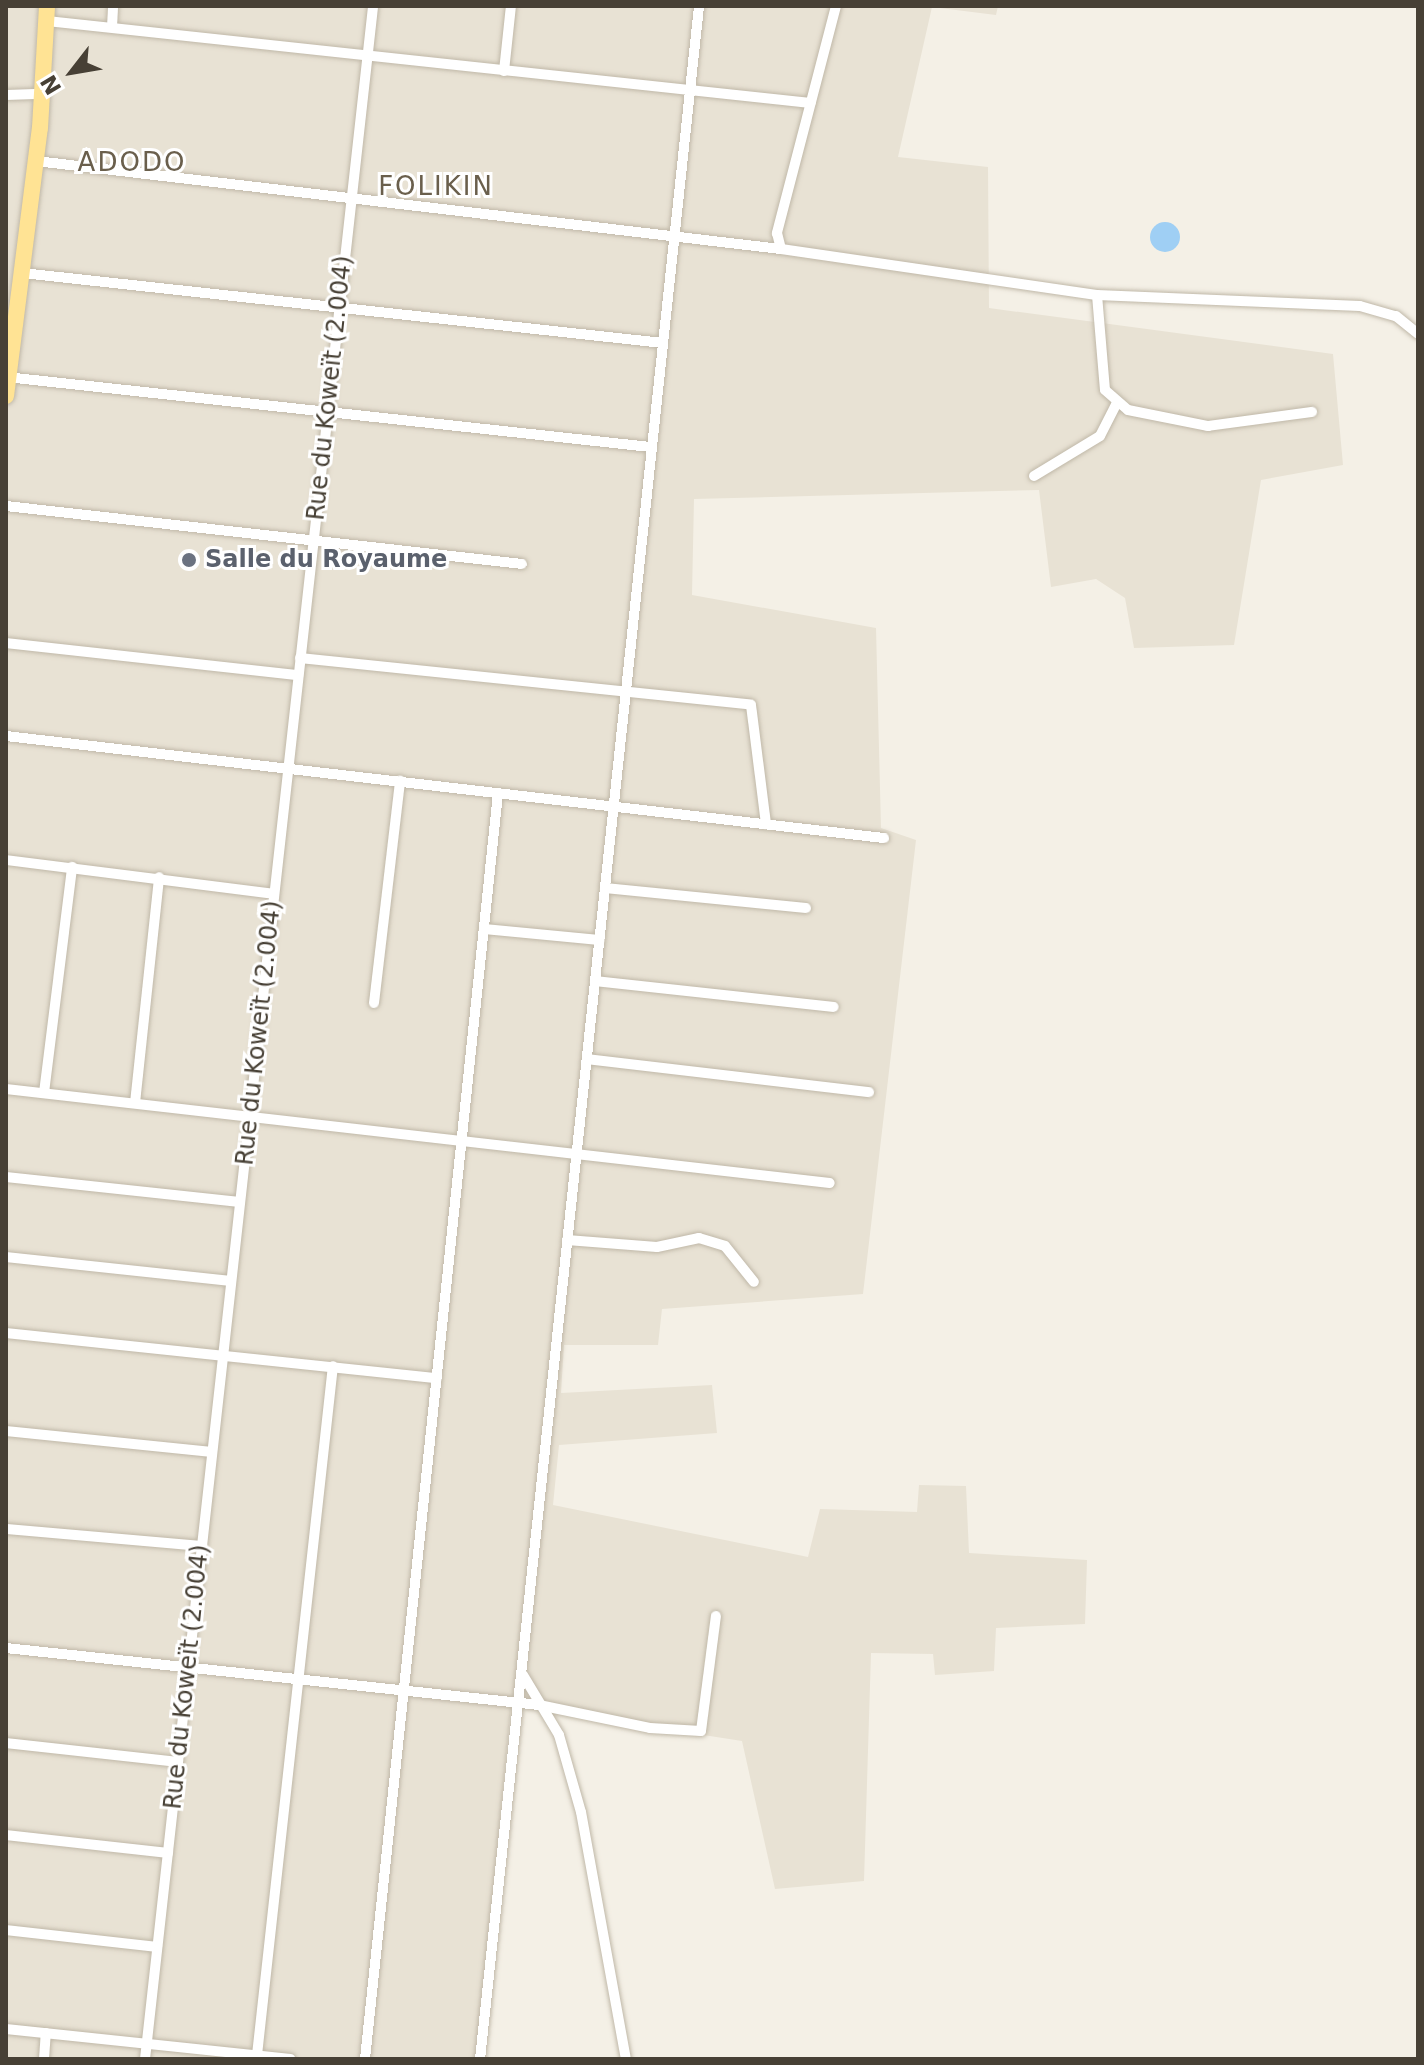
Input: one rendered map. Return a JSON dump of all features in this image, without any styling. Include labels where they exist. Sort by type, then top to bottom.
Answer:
[{"type":"main road","points":[[6,336],[45,10]]},
{"type":"main road","points":[[6,396],[36,161],[45,10]]},
{"type":"street","points":[[112,27],[113,6]]},
{"type":"street","name":"Rue du Koweït (2.004)","points":[[145,2059],[373,6]]},
{"type":"street","points":[[504,71],[511,6]]},
{"type":"street","points":[[480,2059],[699,6]]},
{"type":"street","points":[[781,249],[777,233],[836,6]]},
{"type":"street","points":[[45,10],[112,27],[690,94],[811,103]]},
{"type":"street","points":[[6,95],[35,94]]},
{"type":"street","points":[[36,161],[675,235],[1097,295],[1360,306],[1396,316],[1418,334]]},
{"type":"street","points":[[22,273],[663,343]]},
{"type":"street","points":[[1097,295],[1105,390],[1117,403],[1155,421],[1198,426],[1312,412]]},
{"type":"street","points":[[7,377],[650,447]]},
{"type":"street","points":[[1034,476],[1100,436],[1117,403]]},
{"type":"street","points":[[6,506],[314,536],[522,564]]},
{"type":"street","points":[[6,643],[298,675]]},
{"type":"street","points":[[300,658],[751,705],[766,824]]},
{"type":"street","points":[[6,736],[884,838]]},
{"type":"street","points":[[374,1003],[400,781]]},
{"type":"street","points":[[365,2059],[498,793]]},
{"type":"street","points":[[6,860],[274,894]]},
{"type":"street","points":[[44,1093],[72,867]]},
{"type":"street","points":[[135,1103],[159,877]]},
{"type":"street","points":[[605,888],[806,908]]},
{"type":"street","points":[[484,929],[599,940]]},
{"type":"street","points":[[595,981],[834,1007]]},
{"type":"street","points":[[587,1059],[869,1092]]},
{"type":"street","points":[[6,1089],[830,1183]]},
{"type":"street","points":[[6,1177],[240,1202]]},
{"type":"street","points":[[567,1240],[657,1247],[699,1238],[725,1246],[754,1282]]},
{"type":"street","points":[[6,1257],[231,1281]]},
{"type":"street","points":[[6,1333],[437,1378]]},
{"type":"street","points":[[257,2055],[333,1366]]},
{"type":"street","points":[[6,1431],[212,1452]]},
{"type":"street","points":[[6,1529],[202,1546]]},
{"type":"street","points":[[6,1648],[403,1693],[539,1705],[650,1728],[701,1731],[716,1616]]},
{"type":"street","points":[[521,1670],[559,1735],[581,1812],[626,2059]]},
{"type":"street","points":[[6,1743],[178,1762]]},
{"type":"street","points":[[6,1835],[168,1853]]},
{"type":"street","points":[[6,1930],[157,1947]]},
{"type":"street","points":[[6,2029],[290,2059]]},
{"type":"street","points":[[44,2059],[46,2033]]},
{"type":"shaded area","points":[[6,6],[998,6],[996,15],[932,7],[898,157],[988,167],[989,308],[1333,354],[1343,465],[1261,480],[1234,645],[1134,648],[1125,598],[1096,579],[1051,587],[1039,490],[694,499],[692,595],[876,628],[881,828],[916,840],[863,1294],[662,1309],[658,1345],[564,1345],[561,1393],[712,1385],[717,1433],[559,1445],[553,1505],[808,1557],[820,1509],[917,1512],[919,1485],[966,1486],[969,1553],[1087,1560],[1085,1624],[996,1628],[994,1671],[935,1675],[933,1654],[871,1653],[864,1881],[775,1889],[742,1741],[511,1705],[477,2059],[6,2059]]},
{"type":"water","points":[[1165,222],[1175,227],[1180,237],[1175,247],[1165,252],[1155,247],[1150,237],[1155,227]]},
{"type":"place","name":"Salle du Royaume","points":[[189,560]]},
{"type":"district","name":"ADODO","points":[[132,163]]},
{"type":"district","name":"FOLIKIN","points":[[436,187]]}]
